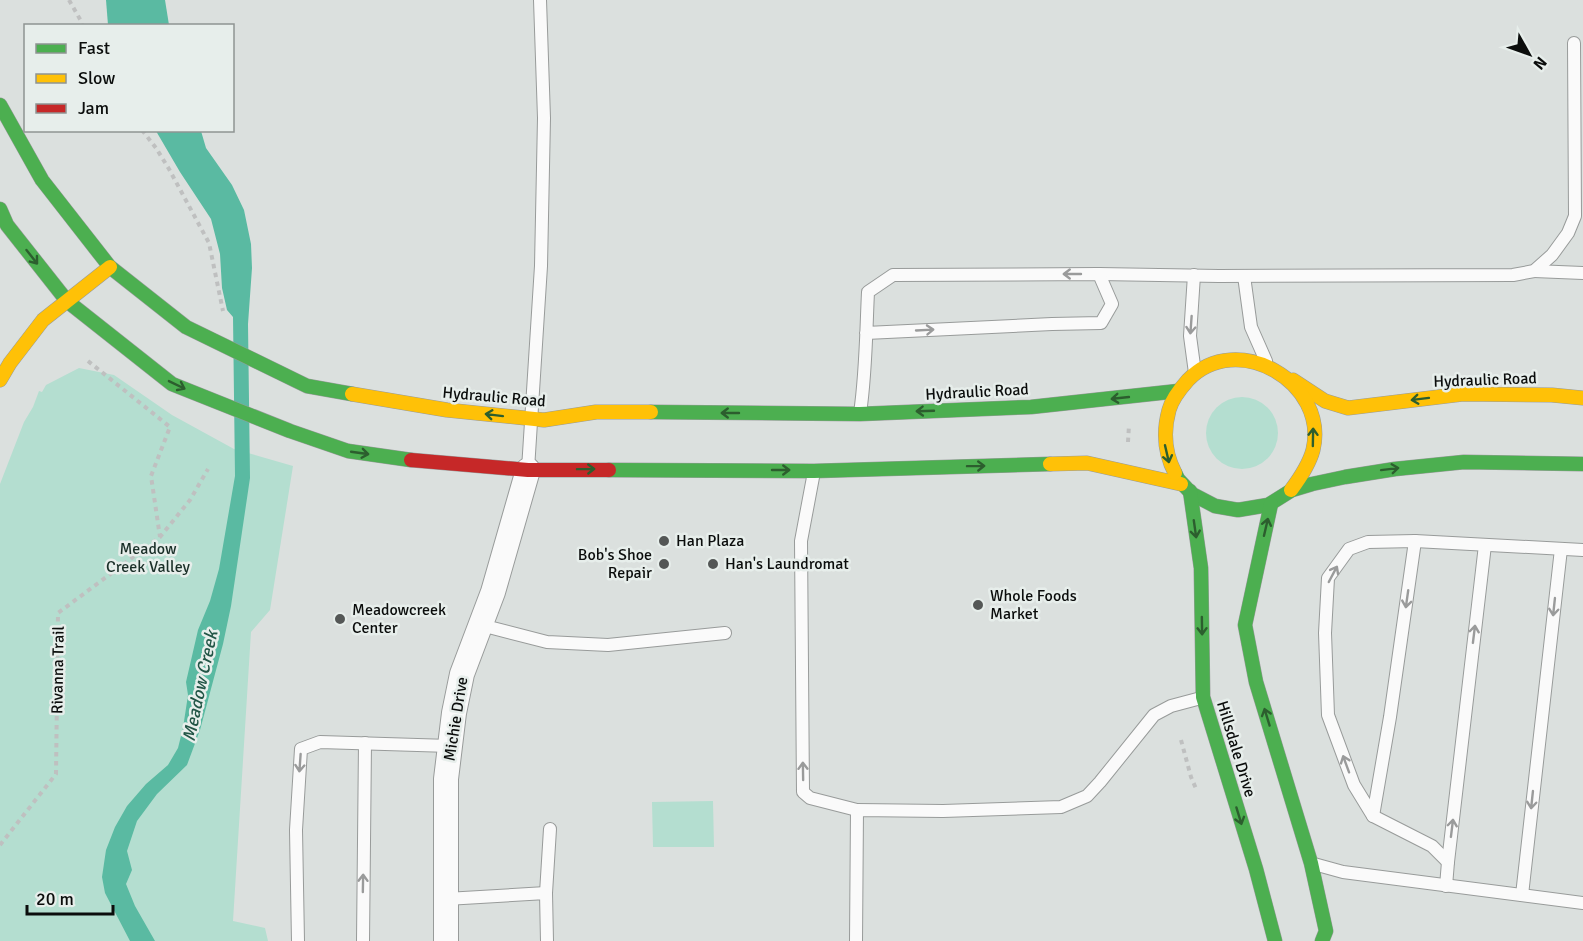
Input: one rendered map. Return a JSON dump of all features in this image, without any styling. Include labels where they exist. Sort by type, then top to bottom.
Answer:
[{"type":"main road","name":"Hydraulic Road","points":[[0,105],[42,180],[110,267],[186,327],[307,386],[447,410],[531,420],[596,412],[860,414],[1031,407],[1178,391]]},
{"type":"main road","name":"Hydraulic Road","points":[[0,209],[7,225],[67,301],[172,384],[290,431],[348,451],[414,460],[528,470],[814,471],[1087,464],[1185,487]]},
{"type":"main road","points":[[0,380],[43,320],[110,267]]},
{"type":"main road","name":"Hydraulic Road","points":[[1289,378],[1304,397],[1313,420],[1314,445],[1306,469],[1291,489],[1271,504],[1247,510],[1222,509],[1200,500],[1185,487],[1168,462],[1164,438],[1167,414],[1178,391],[1195,374],[1218,362],[1242,360],[1267,365],[1289,378],[1325,401],[1348,408],[1462,394],[1552,395],[1583,398]]},
{"type":"main road","name":"Hydraulic Road","points":[[1291,489],[1386,469],[1468,462],[1583,464]]},
{"type":"main road","name":"Hillsdale Drive","points":[[1185,487],[1201,568],[1203,697],[1256,869],[1275,941]]},
{"type":"main road","points":[[1271,504],[1245,625],[1257,682],[1311,863],[1326,931],[1322,941]]},
{"type":"street","name":"Michie Drive","points":[[446,941],[446,779],[454,713],[462,674],[493,592],[528,470]]},
{"type":"lane","points":[[528,470],[541,266],[544,117],[540,0]]},
{"type":"lane","points":[[1534,271],[1552,255],[1568,233],[1575,216],[1574,43]]},
{"type":"lane","points":[[860,414],[865,384],[868,292],[893,275],[1513,275],[1534,271],[1583,273]]},
{"type":"lane","points":[[866,333],[1101,323],[1112,304],[1099,274]]},
{"type":"lane","points":[[1194,275],[1190,336],[1195,374]]},
{"type":"lane","points":[[1244,276],[1251,327],[1267,365]]},
{"type":"lane","points":[[814,471],[801,542],[803,792],[810,798],[857,810],[943,811],[1061,807],[1087,796],[1154,715],[1172,706],[1203,697]]},
{"type":"lane","points":[[1373,816],[1390,717],[1415,541]]},
{"type":"lane","points":[[1448,862],[1432,846],[1373,816],[1354,784],[1328,715],[1325,633],[1328,578],[1348,549],[1368,542],[1415,541],[1583,550]]},
{"type":"lane","points":[[1446,886],[1485,545]]},
{"type":"lane","points":[[1522,895],[1561,549]]},
{"type":"lane","points":[[480,625],[547,642],[608,645],[725,633]]},
{"type":"lane","points":[[298,941],[296,830],[301,749],[320,742],[450,746]]},
{"type":"lane","points":[[363,941],[365,743]]},
{"type":"lane","points":[[856,941],[857,810]]},
{"type":"lane","points":[[547,941],[546,893],[550,829]]},
{"type":"lane","points":[[1311,863],[1342,872],[1583,903]]},
{"type":"lane","points":[[446,899],[546,893]]},
{"type":"path","points":[[69,0],[82,24]]},
{"type":"path","points":[[144,132],[169,169],[209,243],[223,312]]},
{"type":"path","points":[[88,361],[170,427],[151,476],[160,537]]},
{"type":"path","name":"Rivanna Trail","points":[[0,844],[56,774],[58,613],[160,537],[190,500],[208,469]]},
{"type":"green space","name":"Meadow Creek Valley","points":[[79,368],[114,375],[172,415],[234,449],[293,466],[270,610],[251,632],[233,921],[265,928],[268,941],[0,941],[0,484],[24,422],[39,391],[42,392],[46,385]]},
{"type":"green space","points":[[1242,397],[1262,403],[1272,413],[1278,433],[1272,453],[1262,463],[1242,469],[1222,463],[1212,453],[1206,433],[1212,413],[1222,403]]},
{"type":"green space","points":[[713,801],[714,847],[653,847],[652,802]]},
{"type":"water","points":[[106,0],[165,0],[169,24],[108,24]]},
{"type":"water","name":"Meadow Creek","points":[[157,132],[201,132],[206,148],[232,185],[244,210],[251,244],[252,268],[248,324],[250,478],[231,606],[200,730],[187,765],[157,794],[137,821],[127,851],[132,870],[126,884],[135,906],[155,941],[130,941],[105,893],[102,877],[106,850],[127,806],[146,784],[168,765],[178,748],[188,695],[186,682],[198,630],[210,601],[219,569],[235,476],[233,317],[227,310],[222,288],[220,254],[211,219]]},
{"type":"traffic: fast","points":[[0,105],[42,180],[110,267],[186,327],[307,386],[352,394]]},
{"type":"traffic: fast","points":[[0,209],[7,225],[67,301],[172,384],[290,431],[348,451],[411,460]]},
{"type":"traffic: fast","points":[[651,412],[860,414],[1031,407],[1178,391]]},
{"type":"traffic: fast","points":[[1175,473],[1192,494],[1215,506],[1238,510],[1268,505],[1292,490],[1312,484],[1395,469],[1464,462],[1583,464]]},
{"type":"traffic: fast","points":[[609,470],[814,471],[1050,464]]},
{"type":"traffic: fast","points":[[1190,491],[1201,568],[1203,697],[1256,869],[1275,941]]},
{"type":"traffic: fast","points":[[1271,504],[1245,625],[1256,682],[1311,863],[1326,931],[1322,941]]},
{"type":"traffic: slow","points":[[0,380],[43,320],[110,267]]},
{"type":"traffic: slow","points":[[1175,473],[1167,450],[1165,434],[1169,410],[1177,394],[1188,380],[1208,366],[1230,360],[1253,362],[1275,371],[1293,385],[1307,404],[1314,426],[1311,456],[1291,490]]},
{"type":"traffic: slow","points":[[1293,380],[1325,401],[1348,408],[1463,394],[1552,395],[1583,398]]},
{"type":"traffic: slow","points":[[352,394],[447,410],[544,420],[596,412],[651,412]]},
{"type":"traffic: slow","points":[[1050,464],[1087,463],[1181,484]]},
{"type":"traffic: jam","points":[[411,460],[528,470],[609,470]]},
{"type":"place","name":"Han Plaza","points":[[664,541]]},
{"type":"place","name":"Bob's Shoe Repair","points":[[664,564]]},
{"type":"place","name":"Han's Laundromat","points":[[713,564]]},
{"type":"place","name":"Whole Foods Market","points":[[978,605]]},
{"type":"place","name":"Meadowcreek Center","points":[[340,619]]}]
